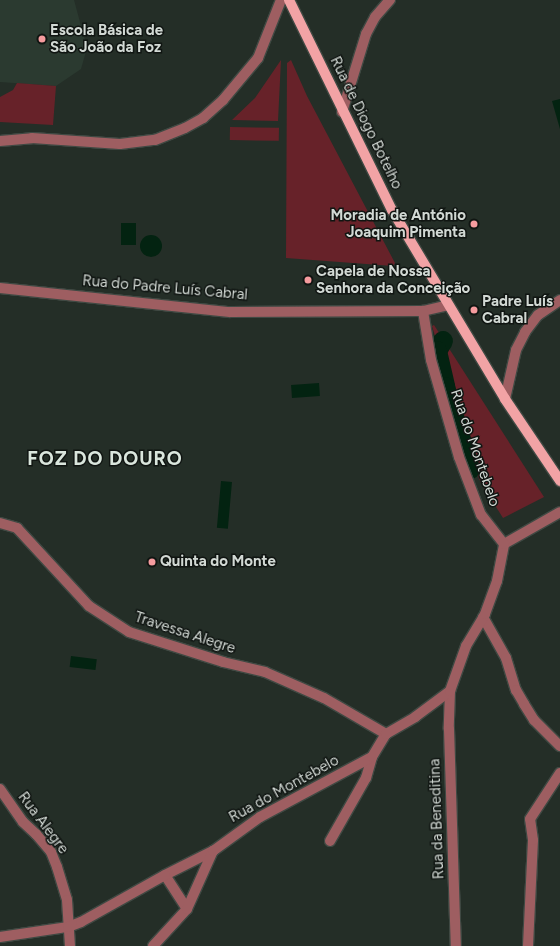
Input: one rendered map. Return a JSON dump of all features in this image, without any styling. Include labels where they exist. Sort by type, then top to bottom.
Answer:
[{"type":"main road","name":"Rua de Diogo Botelho","points":[[289,0],[342,112],[392,210],[505,399],[560,481]]},
{"type":"street","points":[[0,141],[32,138],[120,144],[155,140],[185,128],[203,118],[223,100],[258,58],[281,0]]},
{"type":"street","points":[[342,112],[366,34],[375,17],[390,0]]},
{"type":"street","name":"Rua do Padre Luís Cabral","points":[[0,288],[230,312],[422,311],[448,305]]},
{"type":"street","points":[[505,399],[516,350],[526,332],[538,314],[560,300]]},
{"type":"street","name":"Rua do Montebelo","points":[[422,311],[431,360],[459,456],[481,516],[504,544]]},
{"type":"street","points":[[330,841],[366,778],[372,757],[386,734],[415,717],[450,691],[466,646],[483,617],[497,581],[504,544],[560,512]]},
{"type":"street","name":"Travessa Alegre","points":[[0,523],[17,528],[89,606],[129,632],[222,662],[266,672],[324,698],[386,734]]},
{"type":"street","points":[[483,617],[506,658],[516,690],[527,709],[534,720],[560,746]]},
{"type":"street","name":"Rua da Beneditina","points":[[450,691],[449,729],[456,946]]},
{"type":"street","name":"Rua do Montebelo","points":[[0,937],[68,927],[213,851],[260,817],[372,757]]},
{"type":"street","points":[[528,946],[533,840],[530,819],[560,773]]},
{"type":"street","name":"Rua Alegre","points":[[0,789],[23,822],[36,834],[50,852],[63,885],[70,946]]},
{"type":"street","name":"Rua do Montebelo","points":[[153,946],[187,909],[213,851]]},
{"type":"street","points":[[165,875],[187,909]]},
{"type":"shaded area","name":"Escola Básica de São João da Foz","points":[[0,0],[74,0],[87,48],[81,69],[56,86],[0,82]]},
{"type":"shaded area","points":[[281,60],[278,121],[232,120],[255,98]]},
{"type":"shaded area","points":[[291,60],[307,96],[395,263],[393,266],[286,258],[287,63]]},
{"type":"shaded area","points":[[17,83],[56,86],[53,125],[0,122],[0,97],[13,90]]},
{"type":"shaded area","points":[[560,99],[560,129],[552,101]]},
{"type":"shaded area","points":[[230,127],[279,128],[279,141],[230,140]]},
{"type":"shaded area","points":[[121,223],[136,223],[136,245],[121,245]]},
{"type":"shaded area","points":[[151,235],[159,238],[162,246],[159,254],[151,257],[143,254],[140,246],[143,238]]},
{"type":"shaded area","points":[[434,325],[544,497],[503,518],[481,483],[475,470],[432,326]]},
{"type":"shaded area","points":[[319,383],[320,396],[292,398],[291,385]]},
{"type":"shaded area","points":[[221,481],[232,482],[228,529],[217,528]]},
{"type":"shaded area","points":[[71,656],[97,659],[95,670],[70,667]]},
{"type":"waterway","points":[[443,341],[437,351],[445,387],[470,469]]},
{"type":"place","name":"Escola Básica de São João da Foz","points":[[42,39]]},
{"type":"place","name":"Moradia de António Joaquim Pimenta","points":[[474,224]]},
{"type":"place","name":"Capela de Nossa Senhora da Conceição","points":[[308,280]]},
{"type":"place","name":"Padre Luís Cabral","points":[[474,310]]},
{"type":"place","name":"Quinta do Monte","points":[[152,562]]},
{"type":"district","name":"FOZ DO DOURO","points":[[105,459]]}]
